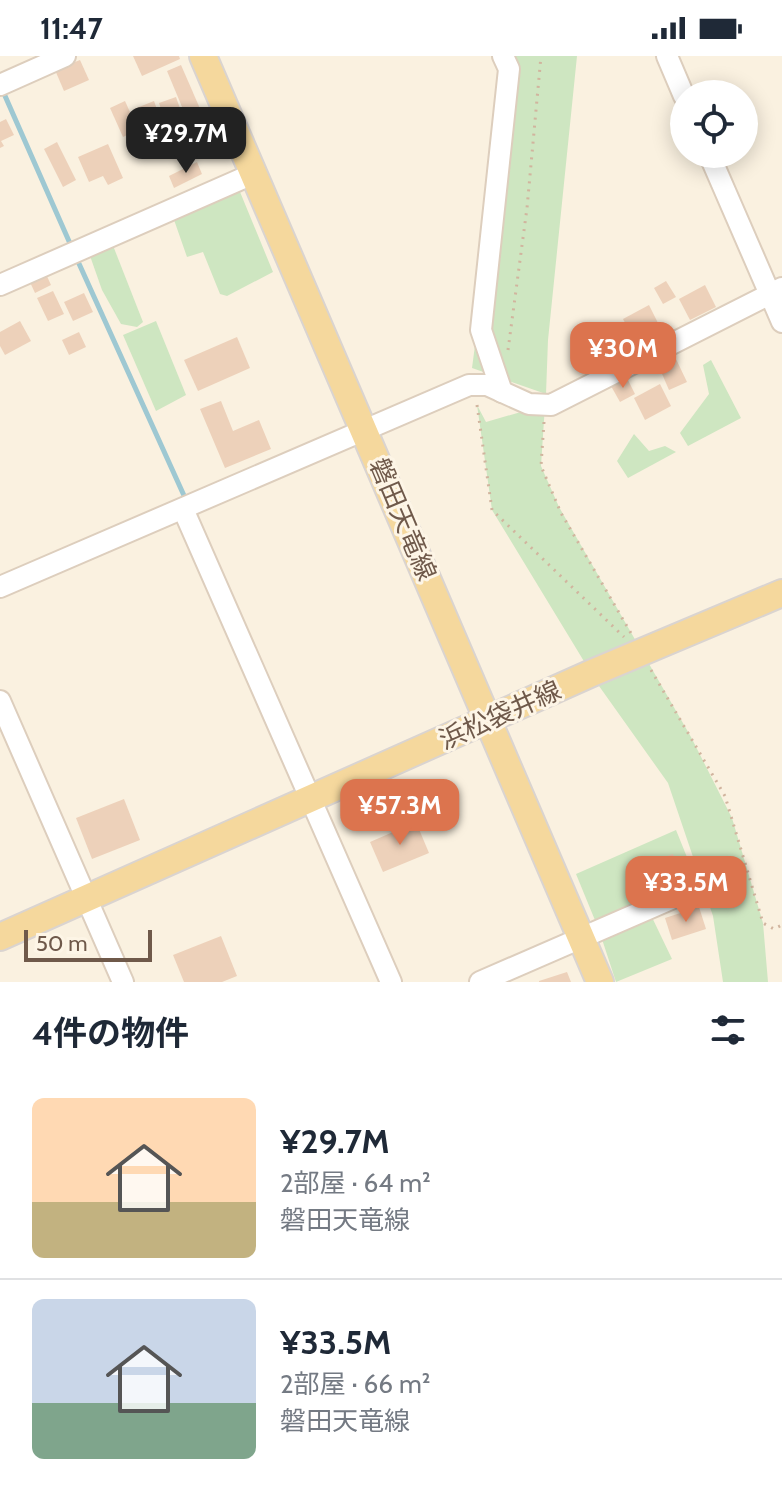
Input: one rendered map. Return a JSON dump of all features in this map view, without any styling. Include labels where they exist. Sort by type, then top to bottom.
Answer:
[{"type":"main road","name":"磐田天竜線","points":[[203,56],[600,982]]},
{"type":"main road","name":"浜松袋井線","points":[[0,937],[782,593]]},
{"type":"street","points":[[0,85],[65,56]]},
{"type":"street","points":[[502,392],[481,330],[509,69],[503,56]]},
{"type":"street","points":[[667,56],[677,80]]},
{"type":"street","points":[[716,168],[776,291],[782,322]]},
{"type":"street","points":[[0,285],[255,173]]},
{"type":"street","points":[[0,587],[469,385],[487,385],[529,404],[551,405],[776,291]]},
{"type":"street","points":[[183,509],[391,982]]},
{"type":"street","points":[[0,701],[123,982]]},
{"type":"street","points":[[480,982],[710,882]]},
{"type":"path","points":[[502,392],[527,208],[541,56]]},
{"type":"path","points":[[477,405],[492,510],[642,653]]},
{"type":"path","points":[[545,405],[541,466],[561,513],[725,796],[763,923],[774,929],[782,925]]},
{"type":"green space","points":[[509,56],[577,56],[548,340],[546,394],[472,368],[498,172]]},
{"type":"green space","points":[[238,187],[273,272],[227,296],[220,294],[203,252],[187,257],[173,217]]},
{"type":"green space","points":[[112,243],[143,322],[137,327],[121,324],[102,290],[89,253]]},
{"type":"green space","points":[[156,321],[186,395],[156,411],[123,335]]},
{"type":"green space","points":[[711,360],[741,418],[688,446],[680,433],[709,394],[703,365]]},
{"type":"green space","points":[[477,405],[486,422],[545,405],[541,466],[559,507],[691,737],[732,818],[763,923],[768,982],[723,982],[713,916],[668,783],[599,686],[492,510]]},
{"type":"green space","points":[[634,434],[649,451],[665,446],[676,452],[628,478],[617,461]]},
{"type":"green space","points":[[676,830],[699,887],[648,909],[672,959],[616,982],[576,874]]},
{"type":"building","points":[[133,56],[179,56],[180,59],[142,76]]},
{"type":"building","points":[[80,60],[89,80],[64,91],[55,70]]},
{"type":"building","points":[[181,65],[205,120],[190,126],[167,71]]},
{"type":"building","points":[[176,97],[183,117],[166,124],[159,103]]},
{"type":"building","points":[[125,101],[138,130],[123,137],[110,108]]},
{"type":"building","points":[[154,101],[163,126],[143,134],[134,109]]},
{"type":"building","points":[[6,119],[14,135],[1,141],[4,146],[0,148],[0,122]]},
{"type":"building","points":[[57,142],[76,180],[63,187],[44,149]]},
{"type":"building","points":[[108,144],[123,178],[108,185],[103,176],[89,182],[78,157]]},
{"type":"building","points":[[197,162],[202,174],[174,188],[169,176]]},
{"type":"building","points":[[45,272],[51,285],[35,293],[29,280]]},
{"type":"building","points":[[666,281],[676,297],[663,304],[654,288]]},
{"type":"building","points":[[705,285],[716,307],[690,320],[679,299]]},
{"type":"building","points":[[53,291],[64,314],[48,321],[37,298]]},
{"type":"building","points":[[84,293],[93,312],[73,321],[64,302]]},
{"type":"building","points":[[649,305],[660,327],[634,340],[623,319]]},
{"type":"building","points":[[20,321],[31,341],[5,355],[0,346],[0,332]]},
{"type":"building","points":[[79,332],[86,347],[69,355],[62,340]]},
{"type":"building","points":[[237,337],[250,368],[198,391],[184,360]]},
{"type":"building","points":[[676,359],[687,382],[669,390],[659,367]]},
{"type":"building","points":[[627,378],[635,394],[620,402],[611,386]]},
{"type":"building","points":[[660,384],[671,406],[645,420],[634,398]]},
{"type":"building","points":[[221,401],[233,431],[259,420],[271,449],[225,468],[200,409]]},
{"type":"building","points":[[124,799],[140,840],[92,859],[76,818]]},
{"type":"building","points":[[416,822],[429,853],[383,872],[370,842]]},
{"type":"building","points":[[673,854],[681,876],[647,887],[640,865]]},
{"type":"building","points":[[699,907],[706,929],[672,940],[665,918]]},
{"type":"building","points":[[221,936],[237,976],[222,982],[184,982],[173,955]]},
{"type":"building","points":[[567,972],[571,982],[539,982],[539,981]]},
{"type":"waterway","points":[[2,89],[72,248]]},
{"type":"waterway","points":[[76,257],[186,500]]}]
